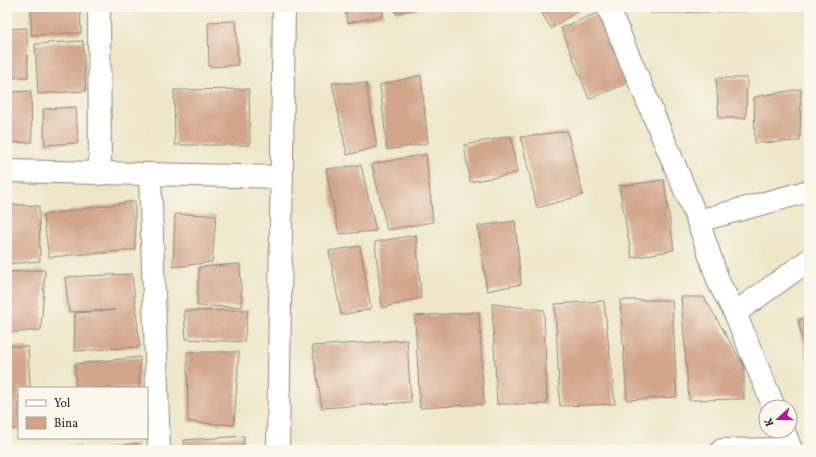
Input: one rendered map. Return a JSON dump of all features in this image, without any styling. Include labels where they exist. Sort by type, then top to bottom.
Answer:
[{"type":"street","points":[[99,7],[100,174]]},
{"type":"street","points":[[278,450],[284,7]]},
{"type":"street","points":[[608,7],[698,221],[720,283],[735,312],[771,399]]},
{"type":"street","points":[[7,171],[281,177]]},
{"type":"street","points":[[150,174],[159,450]]},
{"type":"street","points":[[698,221],[809,191]]},
{"type":"street","points":[[735,312],[809,260]]},
{"type":"street","points":[[722,450],[789,443]]},
{"type":"building","points":[[31,7],[80,7],[81,33],[31,35]]},
{"type":"building","points":[[345,7],[382,7],[383,16],[347,23]]},
{"type":"building","points":[[394,7],[424,7],[424,8],[396,13]]},
{"type":"building","points":[[538,7],[584,7],[551,28]]},
{"type":"building","points":[[650,7],[749,7],[749,11],[650,13]]},
{"type":"building","points":[[602,11],[628,83],[589,99],[561,28]]},
{"type":"building","points":[[236,21],[238,65],[209,67],[208,22]]},
{"type":"building","points":[[27,28],[28,77],[7,78],[7,29]]},
{"type":"building","points":[[83,41],[86,91],[38,94],[35,44]]},
{"type":"building","points":[[421,75],[428,143],[387,150],[380,85]]},
{"type":"building","points":[[716,78],[747,78],[746,118],[719,118]]},
{"type":"building","points":[[332,83],[366,83],[377,147],[347,155]]},
{"type":"building","points":[[249,89],[250,145],[175,145],[174,90]]},
{"type":"building","points":[[801,89],[800,141],[755,143],[754,97]]},
{"type":"building","points":[[31,91],[32,142],[7,143],[7,92]]},
{"type":"building","points":[[76,107],[78,143],[45,145],[43,109]]},
{"type":"building","points":[[567,131],[583,195],[537,208],[521,137]]},
{"type":"building","points":[[511,136],[517,173],[470,182],[464,145]]},
{"type":"building","points":[[426,154],[433,222],[387,230],[372,164]]},
{"type":"building","points":[[361,165],[376,231],[339,234],[326,169]]},
{"type":"building","points":[[664,180],[674,250],[632,258],[619,186]]},
{"type":"building","points":[[135,201],[135,250],[49,257],[43,215]]},
{"type":"building","points":[[7,204],[39,206],[40,261],[7,264]]},
{"type":"building","points":[[175,214],[216,215],[212,262],[173,267]]},
{"type":"building","points":[[515,221],[521,284],[487,291],[478,226]]},
{"type":"building","points":[[416,235],[421,298],[382,308],[375,242]]},
{"type":"building","points":[[360,246],[371,309],[341,315],[329,251]]},
{"type":"building","points":[[240,264],[242,307],[197,306],[199,267]]},
{"type":"building","points":[[45,270],[41,330],[7,333],[7,272]]},
{"type":"building","points":[[132,274],[140,347],[74,351],[75,313],[115,310],[69,312],[65,277]]},
{"type":"building","points":[[681,297],[704,297],[744,366],[744,399],[689,400]]},
{"type":"building","points":[[620,300],[672,300],[677,397],[627,400]]},
{"type":"building","points":[[604,301],[615,404],[560,406],[555,304]]},
{"type":"building","points":[[492,304],[544,310],[547,404],[497,404]]},
{"type":"building","points":[[248,310],[244,342],[186,339],[184,311]]},
{"type":"building","points":[[479,312],[484,404],[420,408],[415,316]]},
{"type":"building","points":[[809,318],[809,359],[807,360],[798,320]]},
{"type":"building","points":[[407,340],[411,402],[322,408],[312,346]]},
{"type":"building","points":[[7,345],[28,347],[30,387],[18,387],[18,429],[7,429]]},
{"type":"building","points":[[187,352],[239,352],[234,425],[188,422]]},
{"type":"building","points":[[140,357],[139,387],[76,387],[75,364]]},
{"type":"building","points":[[244,436],[243,450],[185,450],[184,440]]},
{"type":"building","points":[[137,443],[137,450],[102,450],[102,449]]},
{"type":"building","points":[[81,446],[81,450],[42,450],[42,447]]}]
